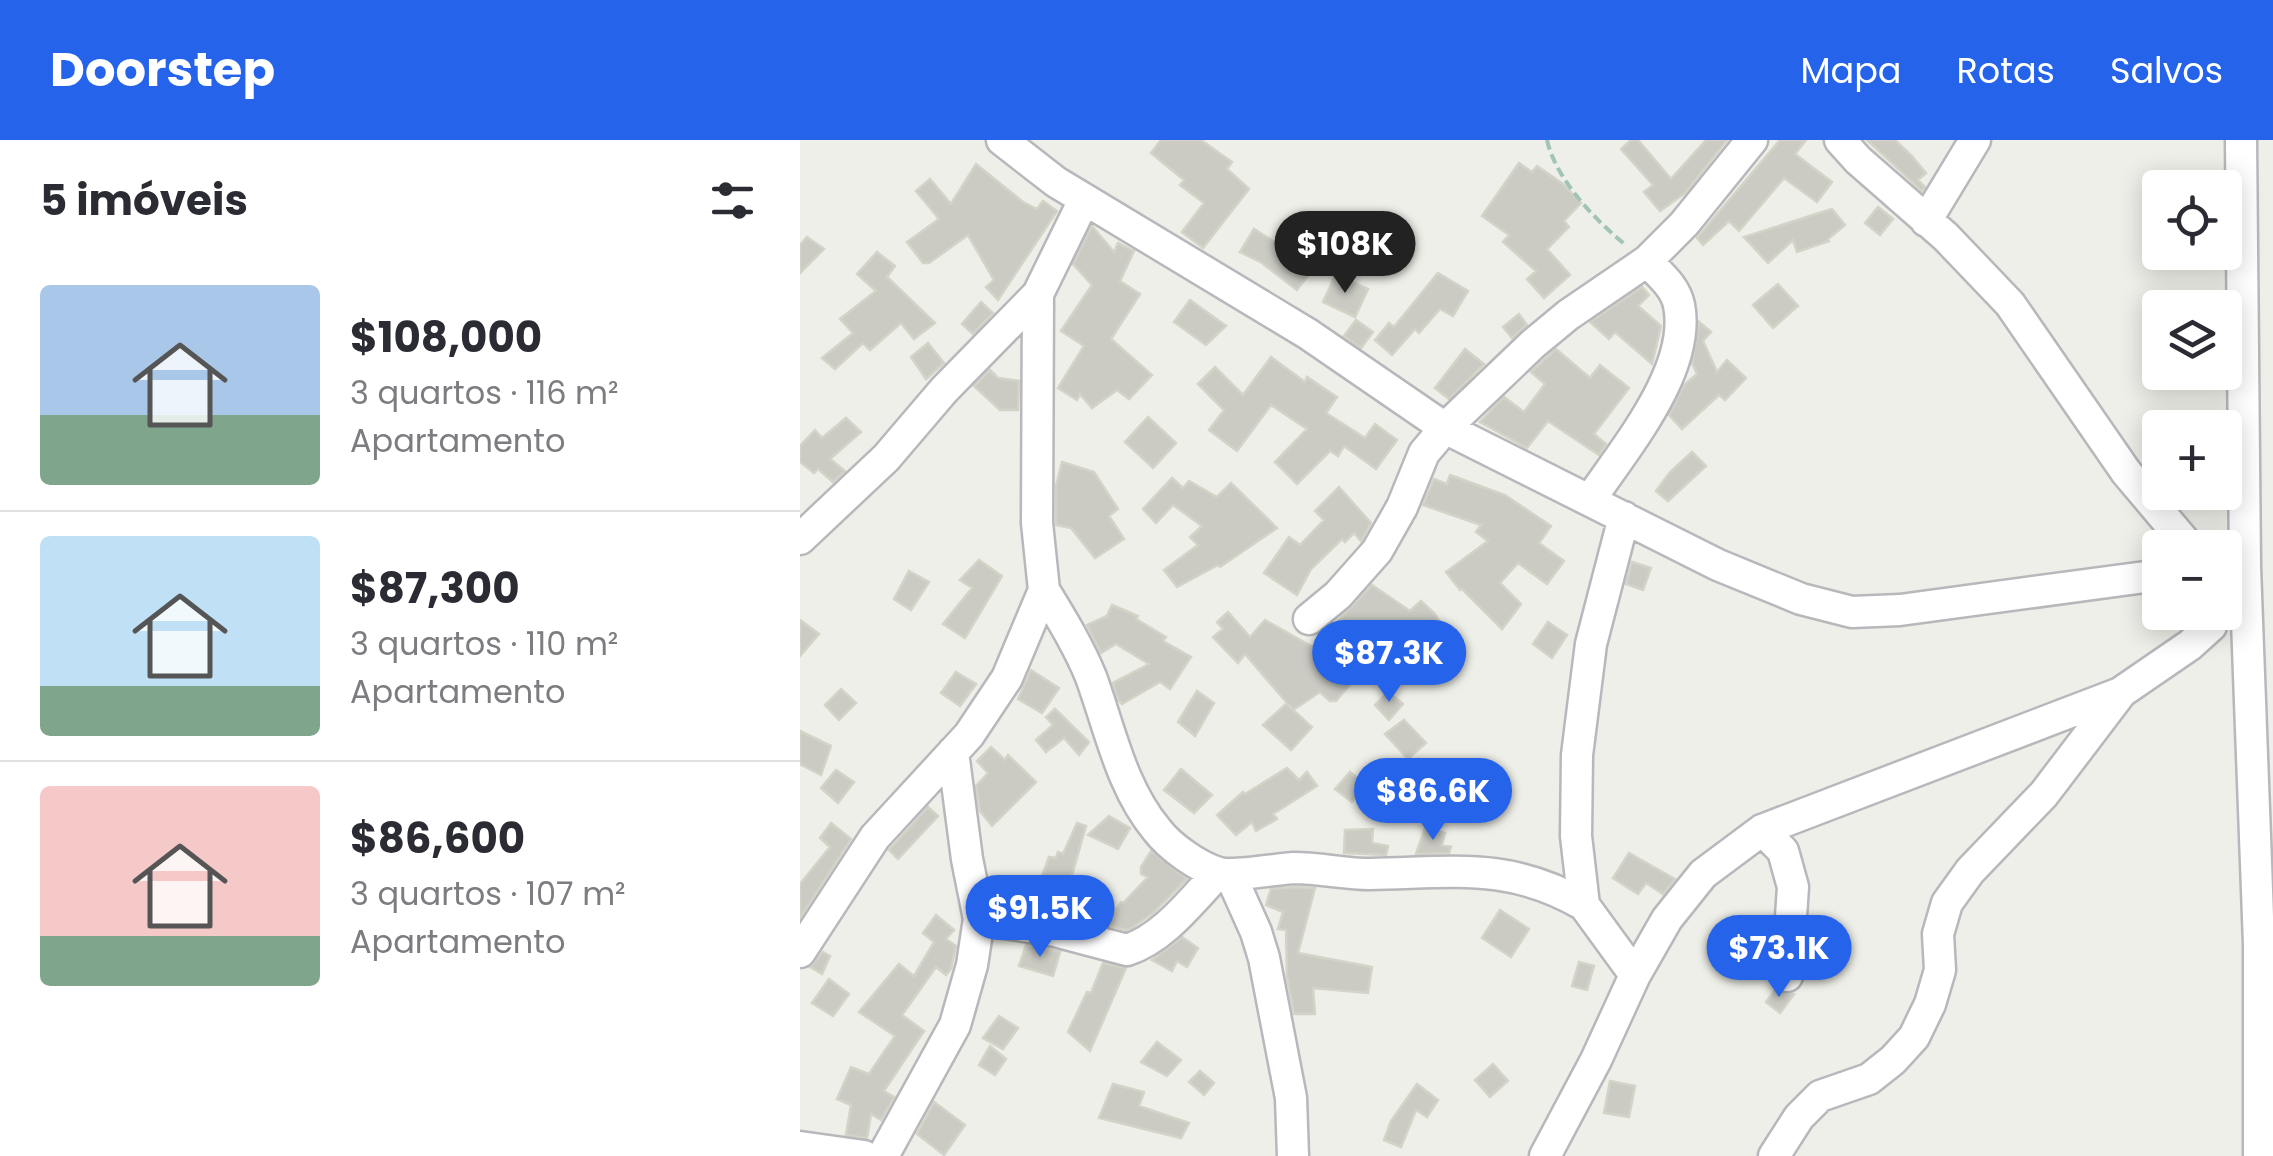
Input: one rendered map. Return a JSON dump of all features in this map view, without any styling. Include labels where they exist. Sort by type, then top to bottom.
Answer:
[{"type":"street","points":[[1002,140],[1084,200],[1308,334],[1445,428],[1558,487],[1801,600],[1852,612],[1900,610],[2142,577]]},
{"type":"street","points":[[1309,620],[1378,550],[1402,507],[1424,454],[1445,428],[1544,334],[1647,261],[1684,224],[1752,140]]},
{"type":"street","points":[[1840,140],[1974,264],[2010,304],[2070,397],[2175,530]]},
{"type":"street","points":[[1926,221],[1976,140]]},
{"type":"street","points":[[2240,140],[2259,944],[2259,1156]]},
{"type":"street","points":[[800,539],[886,458],[944,390],[1038,294],[1084,200]]},
{"type":"street","points":[[1590,500],[1653,404],[1678,343],[1679,304],[1669,284],[1647,261]]},
{"type":"street","points":[[1038,294],[1038,523],[1044,590],[1071,634],[1131,787],[1157,831],[1181,852],[1224,873],[1304,868],[1364,874],[1436,869],[1524,878],[1559,891],[1584,906],[1635,976]]},
{"type":"street","points":[[1584,906],[1576,836],[1577,755],[1591,644],[1624,518]]},
{"type":"street","points":[[800,952],[875,837],[969,735],[1007,678],[1044,590]]},
{"type":"street","points":[[1554,1151],[1635,976],[1684,895],[1703,874],[1762,830],[2120,693],[2208,630]]},
{"type":"street","points":[[1774,1156],[1799,1117],[1820,1096],[1870,1079],[1894,1060],[1914,1036],[1930,1004],[1940,970],[1938,934],[1947,903],[1970,871],[2044,794],[2120,693]]},
{"type":"street","points":[[883,1156],[956,1026],[972,965],[979,919],[952,752]]},
{"type":"street","points":[[1762,830],[1783,851],[1792,887],[1788,976]]},
{"type":"street","points":[[979,919],[1055,931],[1127,950],[1170,922],[1224,873]]},
{"type":"street","points":[[1224,873],[1256,932],[1264,958],[1291,1098],[1293,1156]]},
{"type":"street","points":[[800,1147],[864,1156]]},
{"type":"path","points":[[1547,140],[1570,184],[1603,226],[1647,261]]},
{"type":"building","points":[[1161,140],[1201,140],[1232,162],[1227,169],[1249,189],[1203,248],[1182,232],[1204,203],[1180,185],[1184,180],[1151,153]]},
{"type":"building","points":[[1631,140],[1638,140],[1671,179],[1706,140],[1727,140],[1685,193],[1660,211],[1644,192],[1653,185],[1621,149]]},
{"type":"building","points":[[1780,140],[1806,140],[1795,154],[1832,182],[1817,202],[1784,178],[1739,231],[1729,221],[1703,245],[1697,238]]},
{"type":"building","points":[[1867,140],[1895,140],[1926,173],[1918,180],[1925,187],[1922,191]]},
{"type":"building","points":[[1519,163],[1532,172],[1537,166],[1581,203],[1564,221],[1569,227],[1547,249],[1570,275],[1544,298],[1527,279],[1536,271],[1503,242],[1509,235],[1482,216]]},
{"type":"building","points":[[976,164],[1023,202],[1037,209],[1043,201],[1057,211],[998,300],[986,287],[994,280],[968,235],[929,263],[923,263],[907,242],[939,219],[916,191],[930,179],[951,204]]},
{"type":"building","points":[[1878,207],[1893,219],[1880,235],[1865,223]]},
{"type":"building","points":[[1832,209],[1845,225],[1829,241],[1797,252],[1793,240],[1768,263],[1744,237]]},
{"type":"building","points":[[1320,222],[1335,234],[1297,290],[1262,263],[1240,252],[1254,229],[1297,252]]},
{"type":"building","points":[[1092,226],[1114,252],[1118,243],[1134,251],[1120,281],[1140,294],[1111,339],[1152,375],[1129,399],[1117,390],[1092,408],[1080,394],[1077,400],[1058,388],[1084,346],[1061,331],[1092,285],[1073,264]]},
{"type":"building","points":[[807,237],[824,249],[800,273],[800,245]]},
{"type":"building","points":[[877,252],[895,266],[887,277],[935,323],[914,339],[901,323],[870,350],[863,343],[835,369],[822,358],[853,333],[840,319],[876,291],[857,274]]},
{"type":"building","points":[[1438,273],[1468,291],[1453,316],[1440,309],[1392,355],[1375,340],[1389,323],[1394,327]]},
{"type":"building","points":[[1336,274],[1368,289],[1355,317],[1323,302]]},
{"type":"building","points":[[1778,284],[1798,306],[1773,328],[1753,305]]},
{"type":"building","points":[[1642,287],[1649,295],[1638,306],[1661,326],[1652,364],[1615,332],[1609,339],[1590,322]]},
{"type":"building","points":[[1190,300],[1226,326],[1206,345],[1174,322]]},
{"type":"building","points":[[981,302],[993,313],[973,334],[962,324]]},
{"type":"building","points":[[1519,314],[1527,325],[1512,338],[1503,327]]},
{"type":"building","points":[[1356,320],[1373,332],[1361,348],[1344,336]]},
{"type":"building","points":[[1699,322],[1711,332],[1703,341],[1717,372],[1727,360],[1746,378],[1725,400],[1719,395],[1682,429],[1669,415],[1684,385],[1697,374],[1692,363]]},
{"type":"building","points":[[928,343],[944,363],[926,379],[911,357]]},
{"type":"building","points":[[1465,349],[1484,364],[1449,399],[1435,388]]},
{"type":"building","points":[[1556,349],[1590,378],[1600,365],[1629,388],[1594,434],[1606,444],[1599,455],[1548,421],[1527,448],[1480,422],[1504,397],[1524,412],[1545,384],[1531,372]]},
{"type":"building","points":[[1271,357],[1305,382],[1307,377],[1337,397],[1326,413],[1365,438],[1375,424],[1397,440],[1376,469],[1344,446],[1338,456],[1330,451],[1297,484],[1275,462],[1307,429],[1271,405],[1237,451],[1209,430],[1224,410],[1198,384],[1215,367],[1243,395]]},
{"type":"building","points":[[990,370],[998,378],[1019,381],[1018,410],[1000,410],[974,386]]},
{"type":"building","points":[[1148,417],[1176,443],[1153,468],[1125,442]]},
{"type":"building","points":[[846,418],[861,432],[830,459],[845,471],[833,482],[818,469],[814,473],[800,462],[800,446],[815,430],[822,438]]},
{"type":"building","points":[[1692,452],[1706,466],[1668,501],[1656,491]]},
{"type":"building","points":[[1062,462],[1094,472],[1118,509],[1109,516],[1124,539],[1095,558],[1071,528],[1056,525],[1056,486]]},
{"type":"building","points":[[1450,475],[1505,495],[1551,526],[1539,543],[1564,561],[1547,584],[1518,563],[1500,583],[1521,604],[1502,629],[1446,572],[1488,541],[1476,532],[1481,525],[1423,505],[1434,479],[1447,484]]},
{"type":"building","points":[[1172,478],[1183,488],[1189,481],[1217,497],[1231,483],[1277,528],[1220,567],[1177,587],[1164,570],[1198,545],[1190,537],[1202,526],[1173,505],[1156,523],[1143,509]]},
{"type":"building","points":[[1339,487],[1371,523],[1361,541],[1354,533],[1345,542],[1342,539],[1311,569],[1297,595],[1264,573],[1289,537],[1300,545],[1324,520],[1315,511]]},
{"type":"building","points":[[979,560],[1002,576],[965,638],[943,624],[972,588],[960,580]]},
{"type":"building","points":[[1632,562],[1651,568],[1643,590],[1626,584]]},
{"type":"building","points":[[909,571],[929,582],[911,610],[894,599]]},
{"type":"building","points":[[1372,585],[1410,611],[1421,601],[1435,614],[1462,661],[1430,679],[1413,650],[1384,622],[1354,659],[1364,668],[1336,701],[1320,692],[1293,710],[1245,654],[1238,663],[1213,637],[1223,629],[1217,622],[1228,612],[1250,637],[1265,620],[1313,647]]},
{"type":"building","points":[[1112,605],[1138,616],[1136,619],[1166,637],[1163,641],[1191,657],[1170,689],[1160,682],[1122,704],[1118,700],[1113,683],[1149,664],[1116,644],[1101,653],[1087,625],[1107,616]]},
{"type":"building","points":[[800,620],[819,634],[800,656]]},
{"type":"building","points":[[1548,622],[1567,635],[1552,658],[1533,644]]},
{"type":"building","points":[[1031,670],[1059,688],[1042,713],[1018,699]]},
{"type":"building","points":[[956,672],[976,684],[960,706],[941,693]]},
{"type":"building","points":[[841,689],[856,703],[839,720],[825,705]]},
{"type":"building","points":[[1197,691],[1214,703],[1195,736],[1178,722]]},
{"type":"building","points":[[1388,692],[1403,704],[1389,720],[1375,705]]},
{"type":"building","points":[[1286,704],[1312,727],[1291,750],[1263,725]]},
{"type":"building","points":[[1055,709],[1089,742],[1079,755],[1064,738],[1046,752],[1036,740],[1053,725],[1046,717]]},
{"type":"building","points":[[1404,720],[1426,743],[1408,759],[1385,734]]},
{"type":"building","points":[[800,731],[831,746],[821,775],[800,764]]},
{"type":"building","points":[[991,747],[1005,760],[1008,755],[1036,782],[992,826],[980,811],[976,786],[988,773],[977,761]]},
{"type":"building","points":[[1287,768],[1299,780],[1307,772],[1317,786],[1273,814],[1277,819],[1256,831],[1252,822],[1236,835],[1217,815],[1243,792]]},
{"type":"building","points":[[1181,769],[1212,795],[1194,813],[1164,790]]},
{"type":"building","points":[[836,770],[854,782],[838,803],[821,788]]},
{"type":"building","points":[[1350,772],[1366,785],[1352,802],[1335,789]]},
{"type":"building","points":[[1412,784],[1435,799],[1418,818],[1396,804]]},
{"type":"building","points":[[928,807],[938,816],[898,859],[889,850]]},
{"type":"building","points":[[1109,816],[1130,828],[1118,849],[1088,835]]},
{"type":"building","points":[[831,823],[851,839],[800,918],[800,884],[830,847],[820,838]]},
{"type":"building","points":[[1077,823],[1086,826],[1062,910],[1073,916],[1003,904],[1007,882],[1038,887],[1049,857],[1056,858],[1058,852],[1063,854]]},
{"type":"building","points":[[1425,828],[1445,833],[1442,845],[1451,847],[1449,853],[1416,854]]},
{"type":"building","points":[[1373,829],[1372,843],[1388,846],[1386,855],[1344,853],[1345,830]]},
{"type":"building","points":[[1151,851],[1187,879],[1132,928],[1106,925],[1121,902],[1148,877],[1141,874],[1141,867]]},
{"type":"building","points":[[1629,853],[1675,879],[1663,894],[1646,883],[1638,894],[1613,878]]},
{"type":"building","points":[[1315,888],[1298,953],[1372,967],[1368,993],[1313,988],[1315,1014],[1294,1014],[1287,977],[1286,930],[1278,929],[1283,912],[1266,905],[1271,889]]},
{"type":"building","points":[[1500,910],[1529,929],[1511,957],[1482,938]]},
{"type":"building","points":[[936,915],[954,930],[946,939],[956,946],[951,969],[946,975],[936,967],[902,1015],[924,1031],[884,1091],[894,1097],[881,1120],[871,1114],[867,1138],[846,1135],[851,1105],[837,1099],[851,1067],[869,1074],[895,1036],[859,1012],[899,964],[914,976],[934,942],[923,933]]},
{"type":"building","points":[[1182,937],[1198,948],[1187,967],[1177,961],[1172,971],[1152,960]]},
{"type":"building","points":[[1026,945],[1060,952],[1053,976],[1019,966]]},
{"type":"building","points":[[823,952],[830,956],[822,974],[810,967]]},
{"type":"building","points":[[1579,962],[1594,966],[1587,990],[1572,986]]},
{"type":"building","points":[[1103,963],[1126,968],[1090,1051],[1068,1032]]},
{"type":"building","points":[[829,979],[849,994],[833,1016],[812,1003]]},
{"type":"building","points":[[1775,990],[1794,994],[1780,1013],[1766,1002]]},
{"type":"building","points":[[999,1016],[1018,1028],[1003,1049],[983,1038]]},
{"type":"building","points":[[1157,1042],[1181,1060],[1167,1076],[1141,1062]]},
{"type":"building","points":[[990,1046],[1006,1059],[995,1075],[979,1065]]},
{"type":"building","points":[[1493,1064],[1508,1081],[1490,1097],[1475,1080]]},
{"type":"building","points":[[1200,1071],[1214,1083],[1204,1095],[1189,1082]]},
{"type":"building","points":[[1610,1081],[1635,1086],[1629,1117],[1604,1113]]},
{"type":"building","points":[[1113,1084],[1144,1092],[1139,1106],[1189,1123],[1181,1138],[1099,1118]]},
{"type":"building","points":[[1417,1084],[1438,1100],[1427,1117],[1416,1110],[1401,1147],[1384,1140],[1391,1121]]},
{"type":"building","points":[[934,1102],[965,1125],[944,1155],[917,1134]]}]
